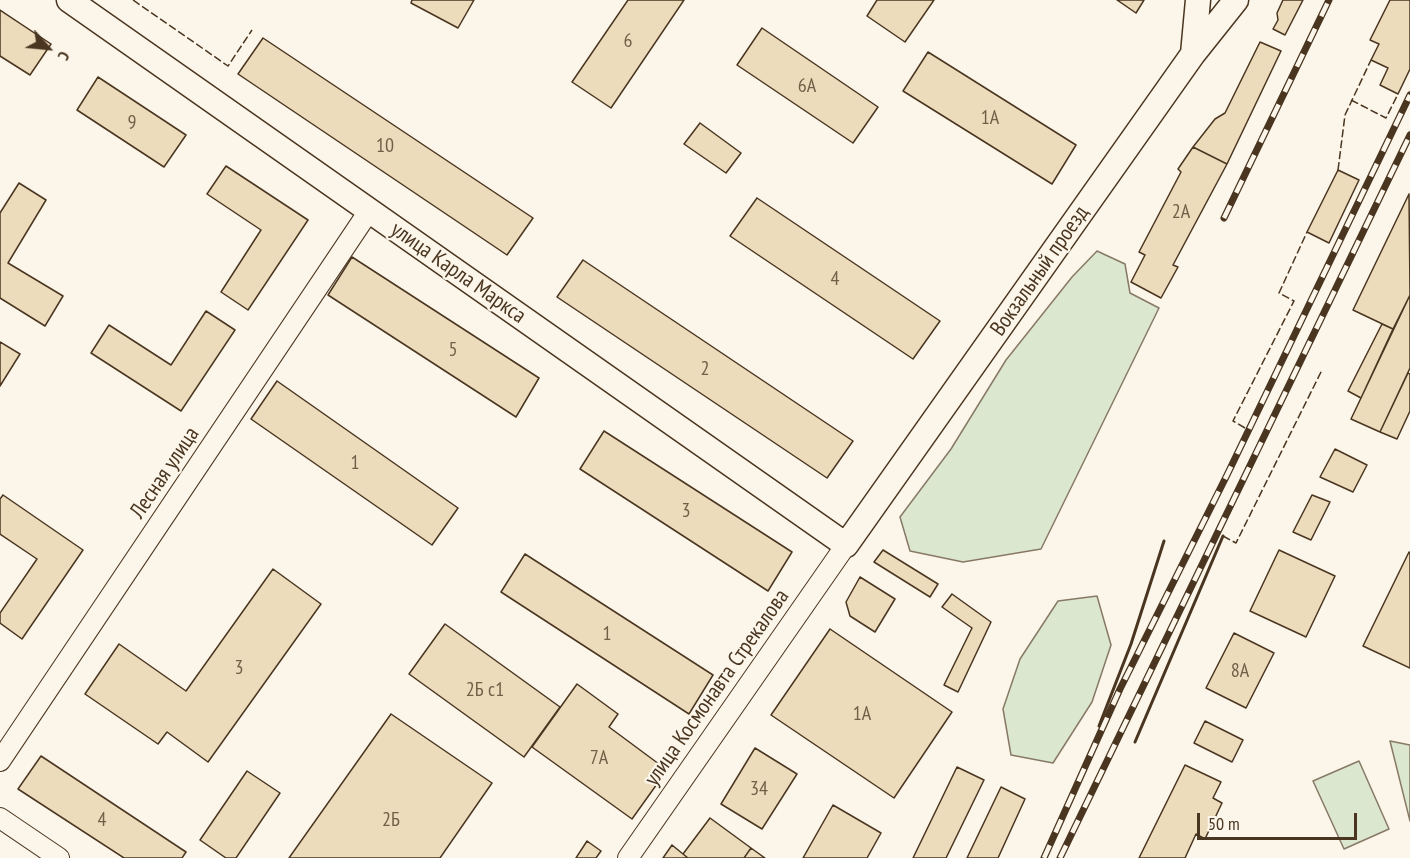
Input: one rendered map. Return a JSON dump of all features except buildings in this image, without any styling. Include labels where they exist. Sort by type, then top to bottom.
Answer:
[{"type":"street","name":"улица Карла Маркса","points":[[69,0],[846,545]]},
{"type":"street","points":[[1193,54],[1198,0]]},
{"type":"street","name":"Вокзальный проезд","points":[[846,545],[1230,3]]},
{"type":"street","name":"Лесная улица","points":[[0,761],[369,211]]},
{"type":"street","name":"улица Космонавта Стрекалова","points":[[628,858],[846,545]]},
{"type":"street","points":[[0,818],[59,858]]},
{"type":"green space","points":[[1097,251],[1125,264],[1130,293],[1159,308],[1041,549],[963,562],[910,551],[900,517],[951,449],[1006,360],[1072,277]]},
{"type":"green space","points":[[1097,596],[1111,645],[1092,702],[1053,763],[1011,755],[1003,709],[1020,659],[1058,601]]},
{"type":"green space","points":[[1390,741],[1410,745],[1410,821]]},
{"type":"green space","points":[[1359,761],[1389,829],[1344,849],[1313,781]]},
{"type":"railway","points":[[1224,218],[1329,0]]},
{"type":"railway","points":[[1044,858],[1120,689],[1227,475],[1410,95]]},
{"type":"railway","points":[[1060,858],[1410,135]]},
{"type":"fence","points":[[133,0],[228,66],[252,30]]},
{"type":"fence","points":[[1338,170],[1345,115],[1371,60]]},
{"type":"fence","points":[[1351,100],[1386,118],[1398,94]]},
{"type":"fence","points":[[1245,428],[1233,421],[1294,301],[1279,293],[1307,232]]},
{"type":"fence","points":[[1223,536],[1236,543],[1322,370]]},
{"type":"wall","points":[[1135,742],[1223,536]]},
{"type":"wall","points":[[1099,726],[1131,644],[1164,541]]}]
